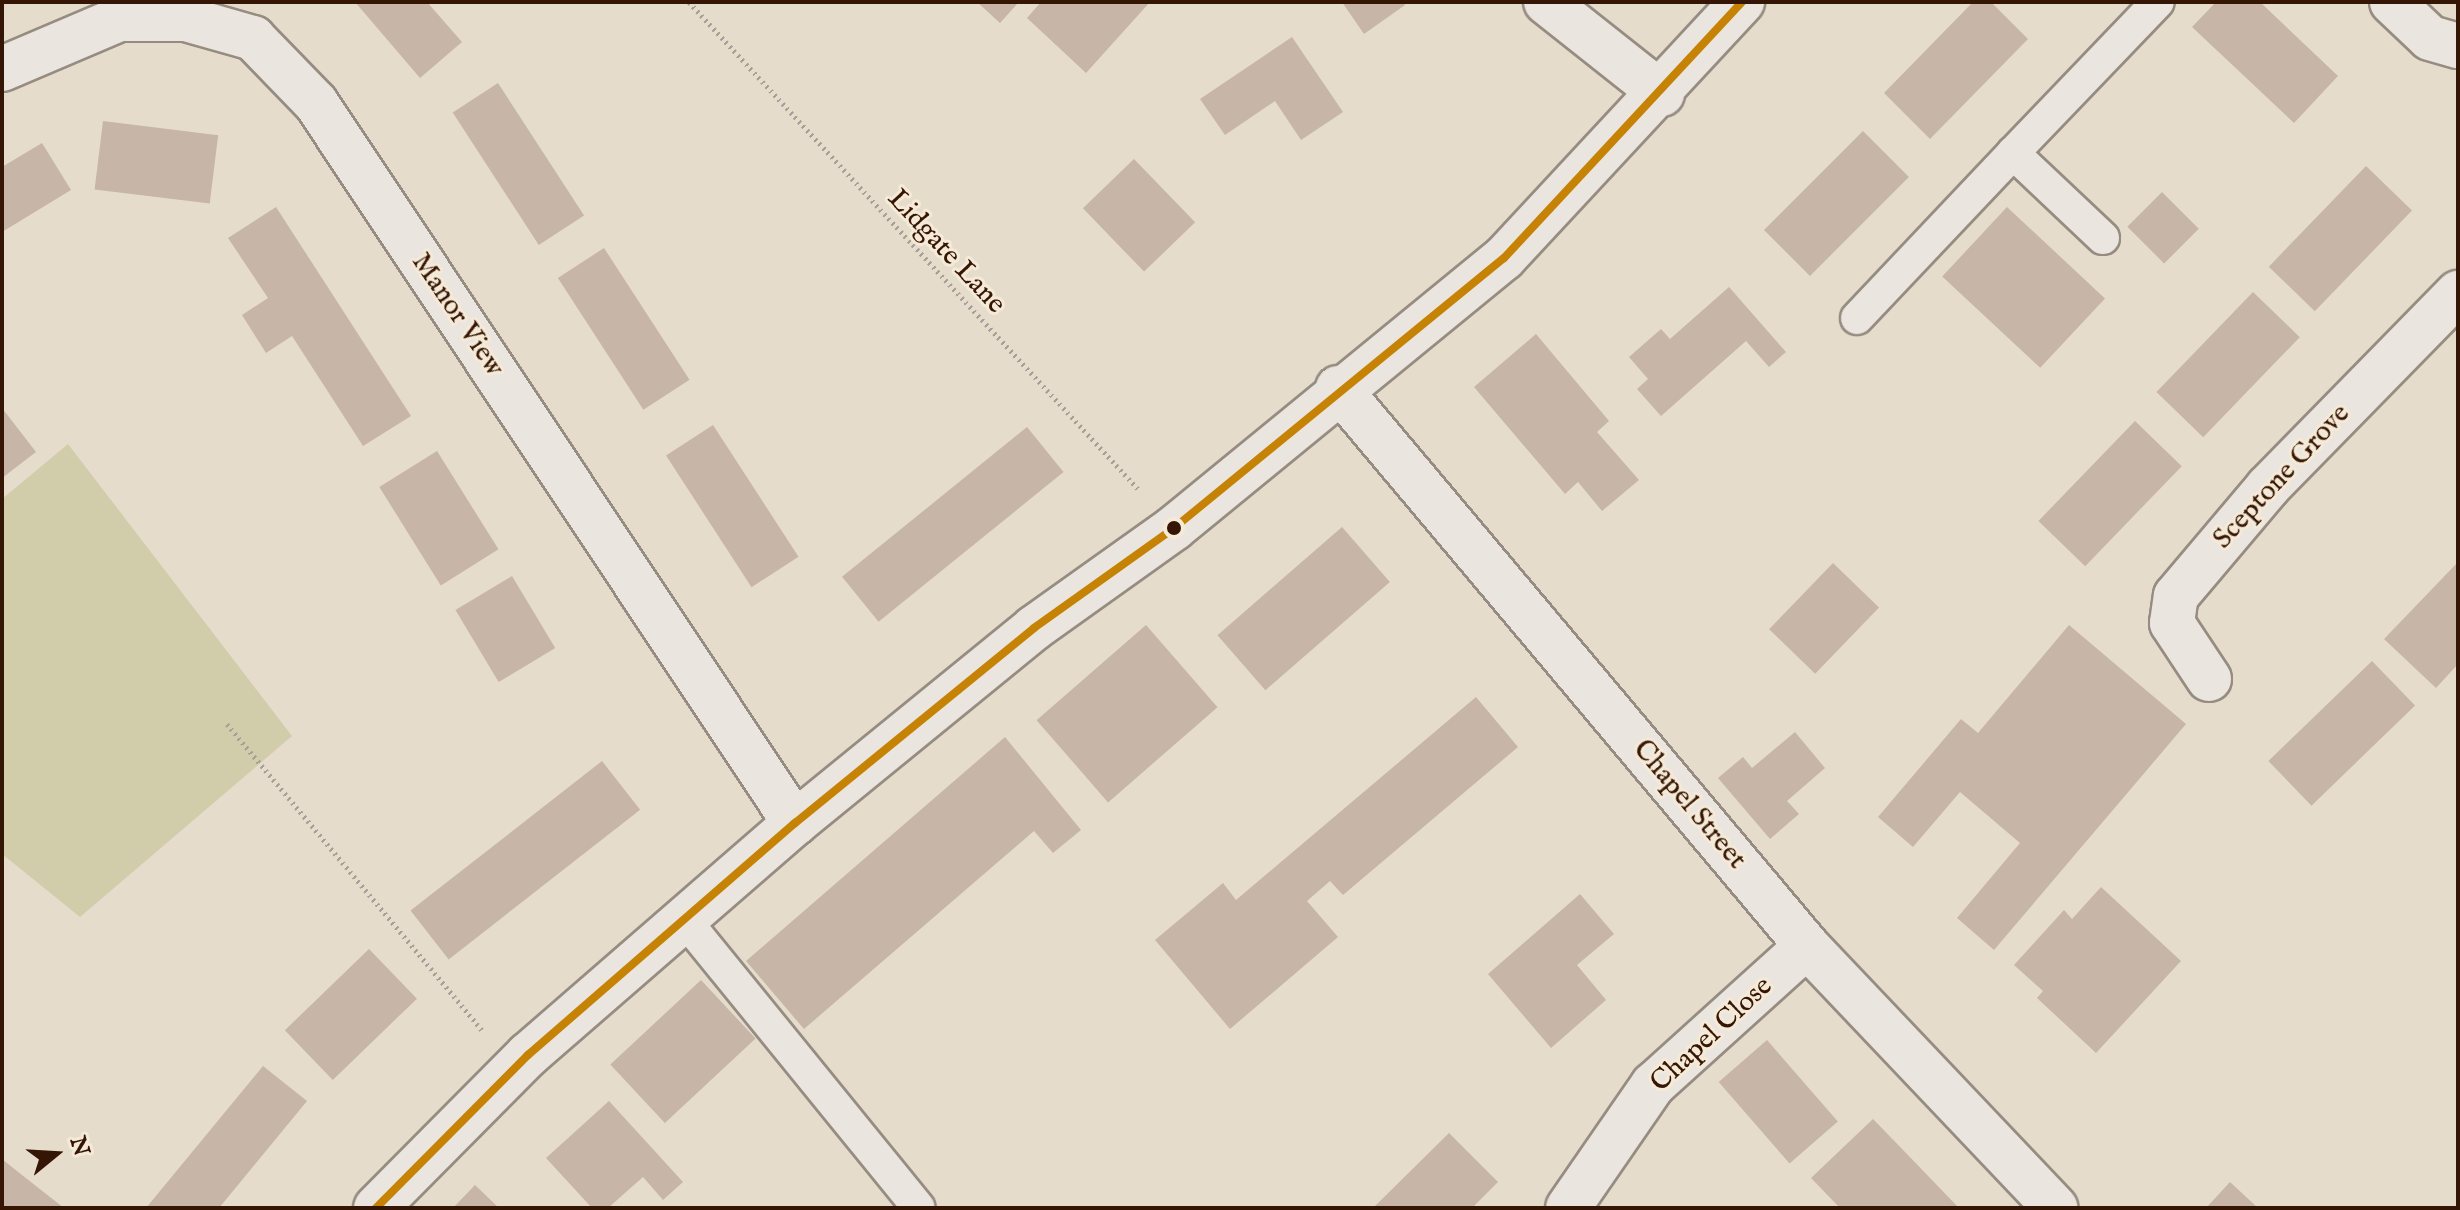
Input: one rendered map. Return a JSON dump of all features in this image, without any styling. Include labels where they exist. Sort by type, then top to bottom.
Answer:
[{"type":"street","points":[[1546,2],[1662,94]]},
{"type":"street","points":[[376,1208],[514,1069],[795,823],[1034,628],[1174,528],[1338,388],[1504,258],[1662,94],[1742,2]]},
{"type":"street","points":[[2392,2],[2430,38],[2458,46]]},
{"type":"street","name":"Manor View","points":[[2,69],[119,19],[186,19],[253,38],[316,103],[795,823]]},
{"type":"street","name":"Sceptone Grove","points":[[2209,679],[2172,623],[2176,596],[2268,487],[2458,293]]},
{"type":"street","name":"Chapel Street","points":[[1338,388],[1807,946],[2056,1208]]},
{"type":"street","name":"Chapel Close","points":[[1568,1208],[1653,1085],[1807,946]]},
{"type":"lane","points":[[1857,318],[2158,2]]},
{"type":"lane","points":[[2013,153],[2103,238]]},
{"type":"lane","points":[[684,919],[919,1208]]},
{"type":"path","name":"Lidgate Lane","points":[[689,2],[1174,528]]},
{"type":"path","points":[[227,724],[514,1069]]},
{"type":"shaded area","points":[[68,444],[292,736],[80,917],[2,854],[2,499]]},
{"type":"building","points":[[355,2],[427,2],[462,42],[420,78]]},
{"type":"building","points":[[977,2],[1019,2],[1000,23]]},
{"type":"building","points":[[1041,2],[1150,2],[1086,73],[1027,18]]},
{"type":"building","points":[[1342,2],[1403,2],[1405,5],[1364,34]]},
{"type":"building","points":[[1973,2],[1991,2],[2028,39],[1930,139],[1884,93]]},
{"type":"building","points":[[2216,2],[2260,2],[2338,76],[2294,123],[2192,27]]},
{"type":"building","points":[[1292,37],[1343,112],[1301,140],[1275,101],[1225,135],[1200,99]]},
{"type":"building","points":[[498,83],[584,216],[539,245],[453,112]]},
{"type":"building","points":[[103,121],[218,135],[210,204],[95,189]]},
{"type":"building","points":[[1863,131],[1909,177],[1810,276],[1764,230]]},
{"type":"building","points":[[42,143],[71,190],[2,232],[2,167]]},
{"type":"building","points":[[1134,159],[1195,222],[1144,272],[1083,208]]},
{"type":"building","points":[[2366,166],[2412,210],[2315,311],[2269,267]]},
{"type":"building","points":[[2162,192],[2199,229],[2164,263],[2127,227]]},
{"type":"building","points":[[276,207],[411,416],[363,446],[292,336],[266,353],[242,315],[268,298],[228,238]]},
{"type":"building","points":[[2007,207],[2105,298],[2040,368],[1942,276]]},
{"type":"building","points":[[604,248],[690,380],[643,410],[558,278]]},
{"type":"building","points":[[1729,287],[1786,352],[1769,367],[1746,341],[1661,416],[1637,389],[1648,379],[1629,357],[1661,329],[1670,339]]},
{"type":"building","points":[[2253,292],[2300,337],[2203,437],[2156,392]]},
{"type":"building","points":[[1536,334],[1609,421],[1597,432],[1639,480],[1602,511],[1578,482],[1565,494],[1474,387]]},
{"type":"building","points":[[2,408],[36,452],[2,478]]},
{"type":"building","points":[[2135,421],[2182,466],[2085,566],[2038,521]]},
{"type":"building","points":[[713,425],[799,557],[752,587],[666,455]]},
{"type":"building","points":[[1027,427],[1064,472],[879,622],[842,577]]},
{"type":"building","points":[[437,451],[498,549],[441,585],[379,487]]},
{"type":"building","points":[[1342,527],[1390,582],[1265,690],[1217,635]]},
{"type":"building","points":[[2458,562],[2458,664],[2436,688],[2384,639]]},
{"type":"building","points":[[1833,563],[1879,607],[1815,674],[1769,629]]},
{"type":"building","points":[[512,576],[555,648],[499,682],[455,610]]},
{"type":"building","points":[[1146,625],[1218,707],[1108,802],[1037,720]]},
{"type":"building","points":[[2069,625],[2186,724],[1994,950],[1957,918],[2020,843],[1960,792],[1913,847],[1878,817],[1961,719],[1978,733]]},
{"type":"building","points":[[2372,661],[2415,706],[2311,806],[2268,761]]},
{"type":"building","points":[[1476,697],[1518,747],[1343,895],[1330,881],[1307,901],[1338,937],[1230,1029],[1155,940],[1223,883],[1236,900]]},
{"type":"building","points":[[1795,732],[1825,768],[1787,801],[1799,814],[1770,839],[1718,778],[1743,757],[1752,768]]},
{"type":"building","points":[[1005,737],[1081,830],[1053,853],[1034,831],[804,1029],[746,961]]},
{"type":"building","points":[[602,761],[640,810],[449,959],[411,911]]},
{"type":"building","points":[[2101,887],[2181,961],[2096,1053],[2037,998],[2043,991],[2014,965],[2064,910],[2072,919]]},
{"type":"building","points":[[1580,894],[1614,934],[1577,965],[1606,1000],[1551,1048],[1488,974]]},
{"type":"building","points":[[369,949],[417,999],[333,1080],[285,1030]]},
{"type":"building","points":[[701,980],[756,1039],[665,1123],[610,1065]]},
{"type":"building","points":[[1767,1040],[1838,1122],[1790,1163],[1719,1082]]},
{"type":"building","points":[[263,1066],[307,1101],[219,1208],[146,1208]]},
{"type":"building","points":[[609,1101],[683,1182],[663,1200],[643,1177],[608,1208],[592,1208],[546,1158]]},
{"type":"building","points":[[1873,1119],[1959,1208],[1840,1208],[1811,1178]]},
{"type":"building","points":[[1449,1133],[1498,1182],[1472,1208],[1373,1208]]},
{"type":"building","points":[[2,1159],[22,1175],[64,1208],[2,1208]]},
{"type":"building","points":[[2230,1182],[2258,1208],[2206,1208]]},
{"type":"building","points":[[475,1185],[499,1208],[453,1208]]},
{"type":"transit line","points":[[376,1208],[528,1055],[795,823],[1034,628],[1174,528],[1504,258],[1742,2]]}]
